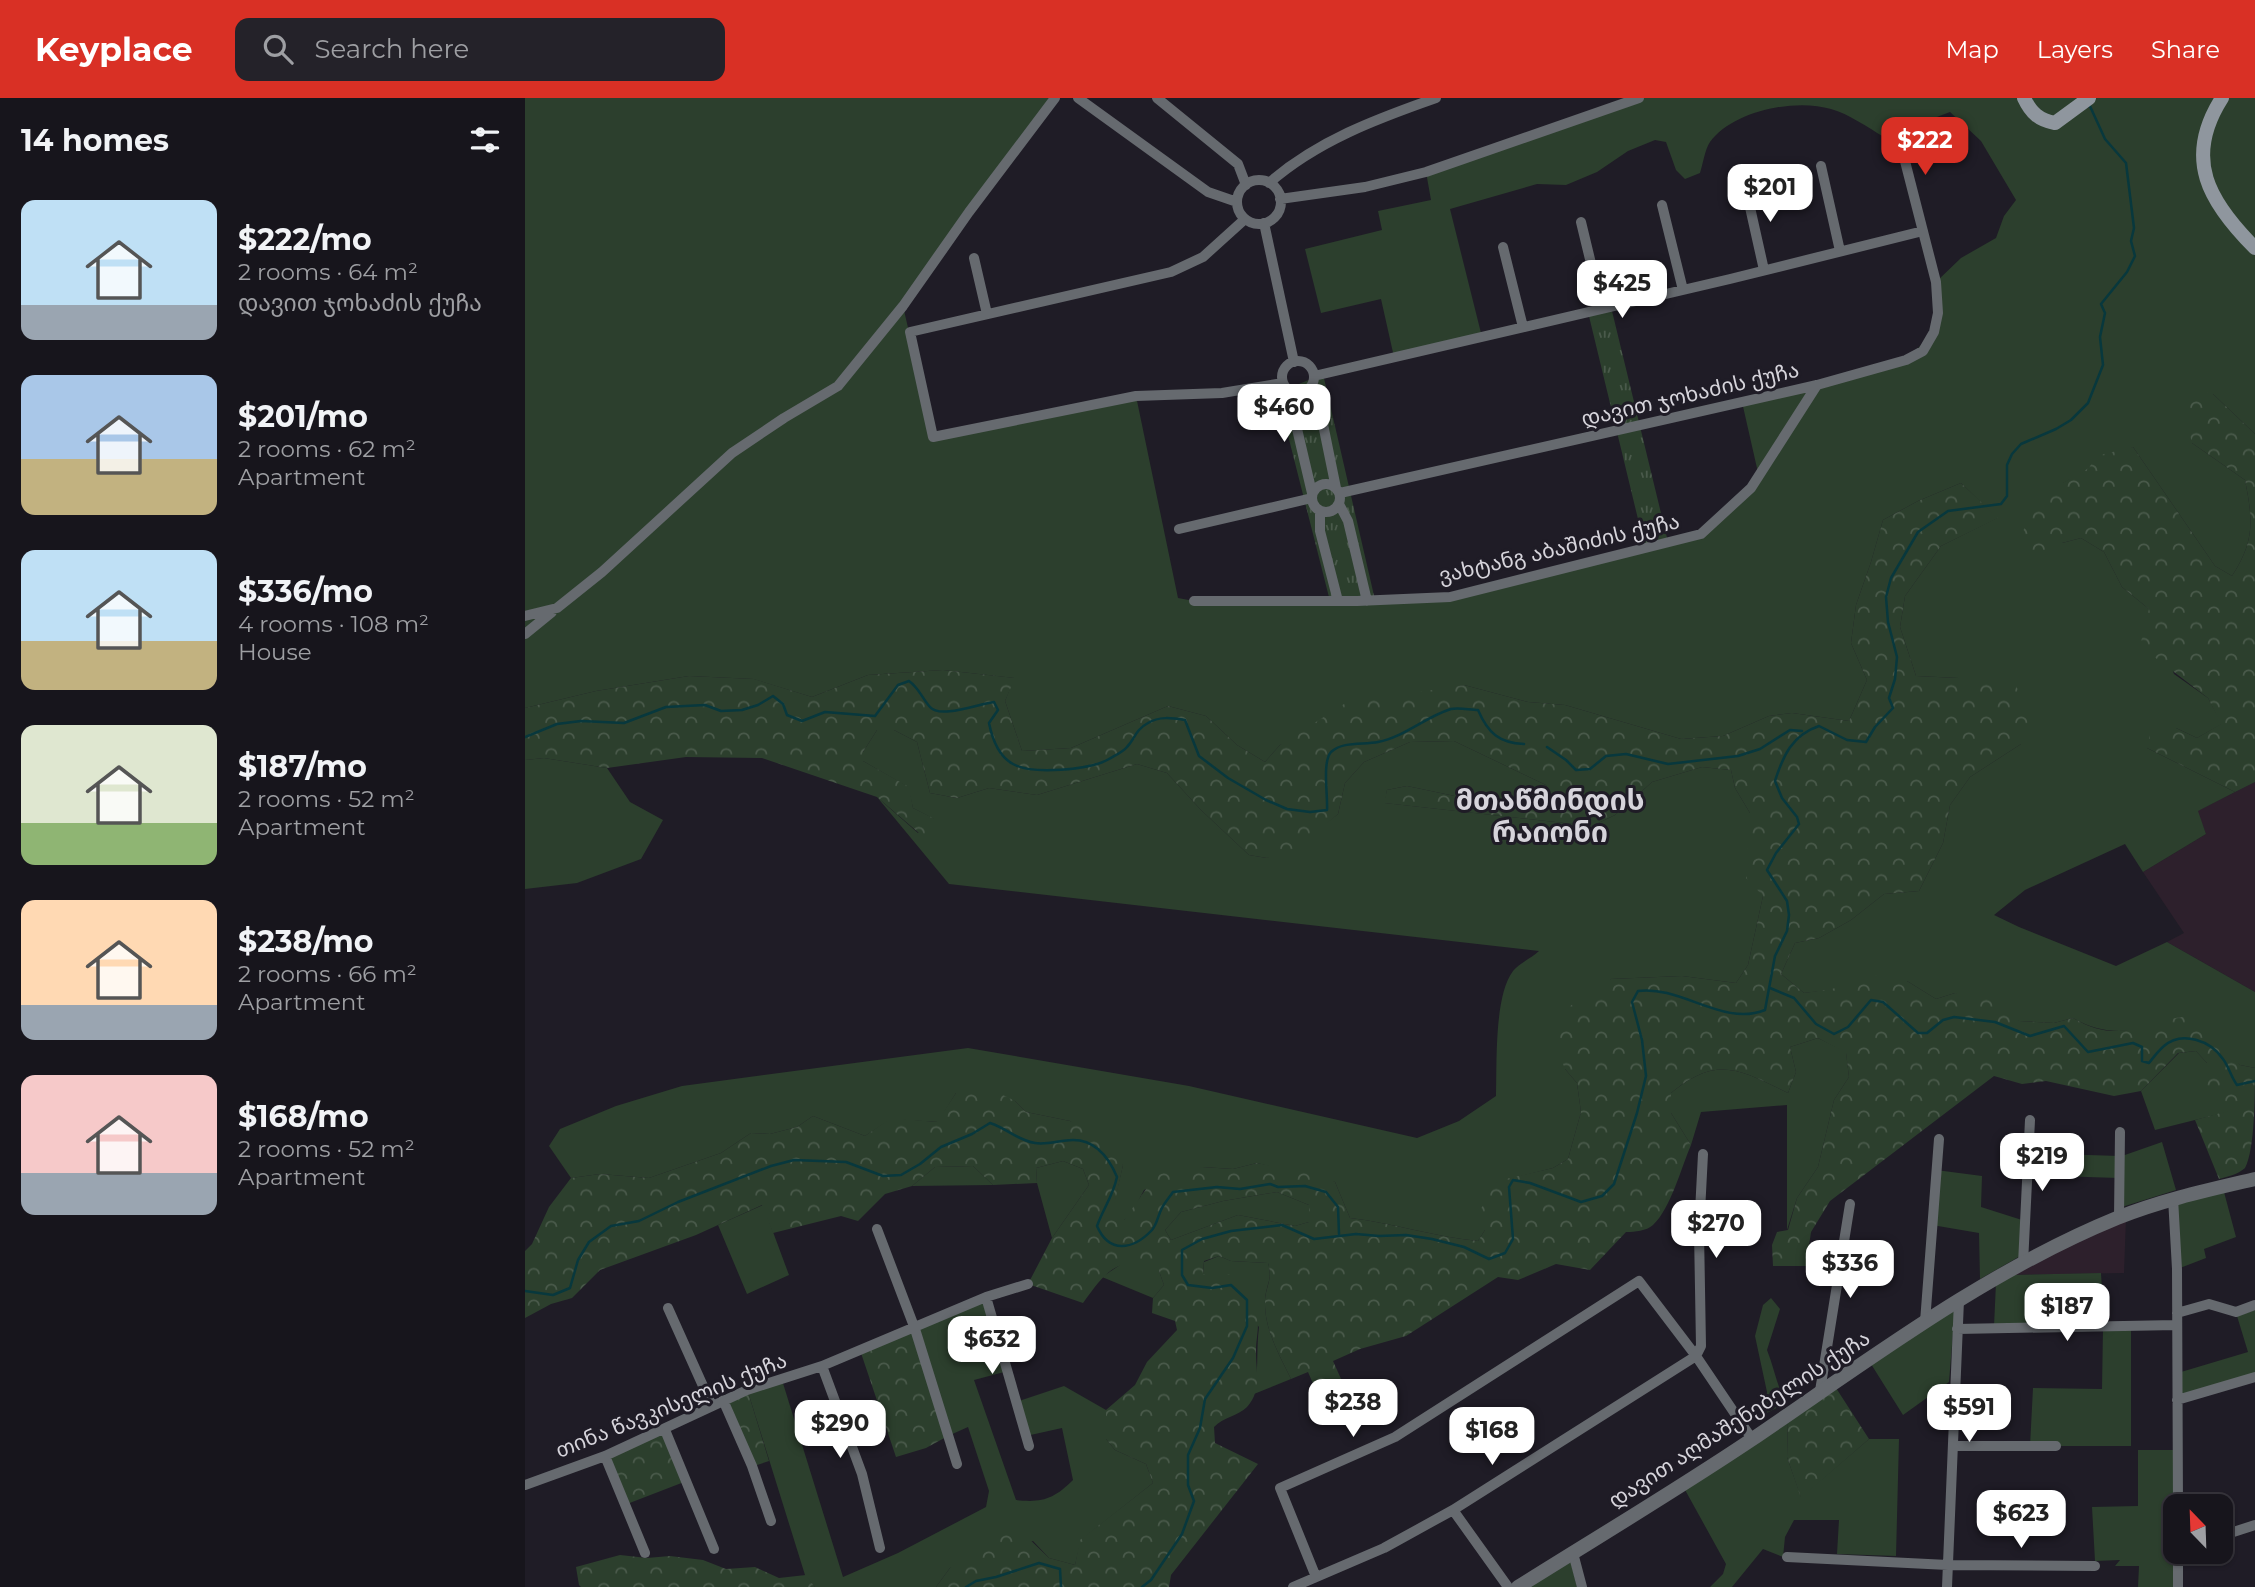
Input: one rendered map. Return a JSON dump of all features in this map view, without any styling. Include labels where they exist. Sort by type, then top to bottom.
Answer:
[{"type":"main road","points":[[2024,98],[2032,113],[2046,122],[2055,123],[2089,98]]},
{"type":"main road","points":[[2222,98],[2206,131],[2202,163],[2212,195],[2229,222],[2255,248]]},
{"type":"street","points":[[525,634],[602,572],[732,453],[838,386],[903,306],[969,212],[1055,98]]},
{"type":"street","points":[[1078,98],[1208,192],[1237,202]]},
{"type":"street","points":[[1094,98],[1095,110]]},
{"type":"street","points":[[1157,98],[1238,164],[1246,185]]},
{"type":"street","points":[[1269,183],[1316,148],[1383,117],[1436,98]]},
{"type":"street","points":[[1280,200],[1365,187],[1426,172],[1639,98]]},
{"type":"street","points":[[1314,376],[1923,231],[1897,130]]},
{"type":"street","points":[[1821,166],[1840,251]]},
{"type":"street","points":[[1253,181],[1269,183],[1275,187],[1280,200],[1277,215],[1257,224],[1245,219],[1239,211],[1238,196],[1246,185],[1253,181]]},
{"type":"street","points":[[1745,185],[1764,270]]},
{"type":"street","points":[[1662,205],[1682,290]]},
{"type":"street","points":[[1245,219],[1203,257],[1171,272],[911,332],[933,437],[1136,396],[1222,393],[1283,383]]},
{"type":"street","points":[[1580,222],[1602,309]]},
{"type":"street","points":[[1264,223],[1294,362]]},
{"type":"street","name":"დავით ჯოხაძის ქუჩა","points":[[1339,495],[1817,385],[1906,360],[1923,351],[1934,332],[1938,313],[1936,282],[1923,231]]},
{"type":"street","points":[[1503,247],[1523,327]]},
{"type":"street","points":[[974,258],[987,314]]},
{"type":"street","points":[[1294,362],[1305,363],[1314,376],[1310,388],[1300,393],[1292,392],[1283,383],[1283,372],[1294,362]]},
{"type":"street","name":"ვახტანგ აბაშიძის ქუჩა","points":[[1194,601],[1367,601],[1450,597],[1701,534],[1751,488],[1817,385]]},
{"type":"street","points":[[1310,388],[1317,395],[1339,495],[1367,601]]},
{"type":"street","points":[[1292,392],[1290,399],[1314,505],[1320,511],[1330,512],[1339,495]]},
{"type":"street","points":[[1179,529],[1312,496],[1321,484],[1328,483],[1339,495]]},
{"type":"street","points":[[1320,511],[1320,531],[1338,601]]},
{"type":"street","points":[[525,616],[557,608]]},
{"type":"street","points":[[2023,1264],[2030,1120]]},
{"type":"street","points":[[2119,1217],[2120,1132]]},
{"type":"street","points":[[1925,1322],[1939,1139]]},
{"type":"street","points":[[1293,1587],[1384,1548],[1453,1510],[1696,1356],[1701,1346],[1699,1231],[1703,1154]]},
{"type":"street","name":"დავით აღმაშენებელის ქუჩა","points":[[1518,1587],[1752,1439],[1959,1300],[2023,1264],[2119,1217],[2173,1198],[2255,1180]]},
{"type":"street","points":[[2173,1198],[2178,1494]]},
{"type":"street","points":[[1820,1391],[1850,1204]]},
{"type":"street","points":[[877,1229],[915,1329],[957,1464]]},
{"type":"street","points":[[1316,1577],[1280,1488],[1395,1437],[1639,1281],[1696,1356],[1752,1439]]},
{"type":"street","name":"თინა წავკისელის ქუჩა","points":[[525,1485],[605,1456],[723,1400],[781,1377],[822,1366],[986,1297],[1028,1284]]},
{"type":"street","points":[[986,1297],[1029,1446]]},
{"type":"street","points":[[1947,1587],[1959,1300]]},
{"type":"street","points":[[1957,1329],[2176,1319],[2209,1304],[2236,1312],[2255,1306]]},
{"type":"street","points":[[668,1308],[712,1406]]},
{"type":"street","points":[[822,1366],[862,1474],[880,1548]]},
{"type":"street","points":[[2177,1400],[2255,1377]]},
{"type":"street","points":[[723,1400],[752,1466],[771,1521]]},
{"type":"street","points":[[664,1430],[714,1549]]},
{"type":"street","points":[[1953,1446],[2056,1446]]},
{"type":"street","points":[[605,1456],[645,1553]]},
{"type":"street","points":[[1453,1510],[1508,1587]]},
{"type":"street","points":[[2233,1532],[2255,1525]]},
{"type":"street","points":[[1573,1553],[1582,1587]]},
{"type":"street","points":[[1787,1557],[1948,1565],[2095,1566]]},
{"type":"street","points":[[2178,1564],[2178,1587]]},
{"type":"shaded area","points":[[2255,782],[2255,992],[2167,942],[2184,933],[2143,872],[2206,834],[2197,811]]},
{"type":"shaded area","points":[[2126,1218],[2124,1273],[2010,1275]]},
{"type":"green space","points":[[525,98],[1055,98],[903,306],[933,436],[1136,396],[1178,598],[1194,601],[1450,596],[1701,534],[1759,477],[1742,402],[1906,360],[1934,332],[1936,282],[1961,258],[1996,238],[2004,216],[2016,200],[1981,141],[1950,112],[1884,137],[1851,117],[1831,109],[1800,105],[1766,110],[1749,115],[1720,131],[1708,145],[1700,173],[1685,179],[1676,170],[1666,142],[1655,140],[1628,151],[1597,172],[1566,185],[1537,184],[1450,209],[1482,337],[1394,357],[1381,299],[1321,313],[1305,249],[1382,230],[1378,211],[1431,200],[1426,172],[1639,98],[2089,98],[2072,111],[2090,107],[2096,98],[2255,98],[2255,434],[2213,394],[2192,443],[2245,480],[2250,507],[2250,530],[2245,552],[2232,576],[2215,566],[2133,447],[2063,483],[2062,543],[2081,538],[2104,552],[2122,587],[2149,609],[2174,674],[2208,698],[2222,724],[2197,738],[2176,728],[2147,748],[2235,792],[2198,811],[2206,834],[2143,872],[2125,844],[2025,890],[1994,915],[2116,966],[2167,942],[2255,992],[2255,1068],[2240,1065],[2181,1017],[2127,1031],[2100,1029],[2073,1018],[2054,1023],[2019,1021],[1955,993],[1936,999],[1907,981],[1804,993],[1781,974],[1795,943],[1819,938],[1851,920],[1884,894],[1919,891],[1943,843],[1950,805],[1970,777],[2021,744],[1958,678],[1916,676],[1900,627],[1905,596],[1941,546],[1997,518],[1961,483],[1918,501],[1883,520],[1856,605],[1851,643],[1867,680],[1849,721],[1792,713],[1769,716],[1723,736],[1681,739],[1565,705],[1528,702],[1464,685],[1280,745],[1265,762],[1237,745],[1206,716],[1168,706],[1071,748],[1022,751],[1005,701],[1014,678],[943,670],[868,675],[812,697],[753,679],[689,676],[596,691],[525,708]]},
{"type":"green space","points":[[1611,307],[1668,542],[1645,548],[1588,312]]},
{"type":"green space","points":[[1323,374],[1375,600],[1330,601],[1275,384],[1287,389]]},
{"type":"green space","points":[[2192,389],[2213,394],[2255,434],[2255,782],[2235,792],[2147,748],[2151,729],[2176,728],[2197,738],[2221,724],[2208,698],[2140,646],[2149,609],[2122,587],[2104,552],[2081,538],[2062,543],[2047,562],[2027,558],[2022,538],[2030,501],[2089,468],[2096,456],[2133,447],[2215,566],[2232,576],[2245,552],[2250,530],[2250,507],[2245,480],[2192,443],[2182,405]]},
{"type":"green space","points":[[1961,483],[1998,518],[1941,546],[1905,596],[1900,627],[1916,676],[1958,678],[2016,686],[2030,714],[2021,744],[1970,777],[1950,805],[1943,843],[1919,891],[1884,894],[1851,920],[1819,938],[1795,943],[1781,974],[1804,993],[1832,989],[1875,975],[1907,981],[1936,999],[1955,993],[2005,997],[2019,1021],[2054,1023],[2073,1018],[2105,1030],[2132,1029],[2189,1016],[2216,1034],[2240,1065],[2255,1068],[2251,1148],[2245,1168],[2239,1172],[2219,1179],[2195,1120],[2228,1111],[2214,1108],[2203,1093],[2207,1063],[2196,1051],[2178,1053],[2141,1091],[2114,1096],[2046,1081],[2022,1084],[1994,1076],[1830,1201],[1811,1232],[1806,1266],[1773,1266],[1772,1245],[1777,1232],[1788,1230],[1797,1198],[1818,1167],[1834,1100],[1849,1077],[1846,1053],[1818,1038],[1790,1047],[1796,1072],[1788,1093],[1742,1072],[1715,1070],[1687,1081],[1671,1093],[1671,1113],[1691,1145],[1665,1209],[1653,1225],[1644,1230],[1626,1232],[1590,1270],[1556,1264],[1518,1280],[1498,1277],[1406,1336],[1360,1349],[1333,1361],[1354,1408],[1328,1418],[1308,1372],[1291,1379],[1273,1341],[1265,1311],[1270,1274],[1268,1263],[1231,1261],[1219,1256],[1204,1261],[1203,1274],[1231,1274],[1251,1301],[1257,1317],[1255,1393],[1247,1407],[1214,1427],[1215,1443],[1258,1464],[1171,1575],[1169,1587],[936,1587],[950,1568],[996,1535],[1023,1533],[1049,1558],[1075,1565],[1080,1540],[1153,1483],[1146,1464],[1115,1450],[1106,1439],[1106,1410],[1135,1385],[1147,1362],[1177,1330],[1175,1321],[1152,1313],[1153,1298],[1164,1285],[1159,1271],[1159,1259],[1132,1262],[1114,1269],[1100,1281],[1083,1303],[1028,1284],[1052,1238],[1089,1185],[1083,1169],[1063,1161],[1036,1168],[1037,1183],[993,1185],[973,1166],[935,1167],[912,1186],[885,1194],[858,1221],[841,1216],[773,1233],[762,1205],[696,1235],[600,1270],[572,1298],[551,1304],[525,1318],[525,1251],[532,1244],[549,1207],[571,1178],[600,1174],[649,1178],[721,1153],[751,1133],[770,1134],[797,1127],[813,1116],[865,1136],[891,1118],[937,1122],[956,1093],[989,1088],[1015,1101],[1026,1112],[1070,1121],[1097,1134],[1116,1150],[1123,1165],[1111,1220],[1124,1220],[1156,1175],[1182,1168],[1233,1169],[1257,1163],[1323,1176],[1335,1182],[1350,1218],[1478,1241],[1485,1230],[1479,1212],[1497,1181],[1553,1168],[1568,1159],[1581,1112],[1577,1083],[1565,1069],[1558,1051],[1555,1016],[1611,979],[1682,976],[1736,983],[1748,965],[1763,896],[1746,878],[1750,813],[1735,788],[1731,770],[1702,767],[1652,782],[1615,815],[1592,826],[1384,803],[1387,790],[1407,786],[1469,799],[1553,801],[1546,785],[1454,741],[1410,742],[1364,762],[1345,783],[1338,814],[1295,850],[1267,858],[1249,855],[1201,810],[1167,773],[1137,764],[1037,795],[989,788],[957,798],[930,793],[917,742],[894,730],[877,730],[863,752],[863,761],[909,787],[913,808],[935,819],[942,832],[936,836],[919,833],[877,797],[762,758],[686,757],[607,768],[544,758],[525,760],[525,708],[596,691],[689,676],[754,679],[812,697],[868,675],[943,670],[1015,678],[1005,701],[1022,751],[1071,748],[1168,706],[1206,716],[1237,745],[1265,762],[1280,745],[1344,704],[1464,685],[1528,702],[1565,705],[1681,739],[1723,736],[1769,716],[1792,713],[1849,721],[1867,680],[1851,643],[1856,605],[1883,520],[1918,501]],"holes":[[[1277,1192],[1309,1205],[1309,1222],[1295,1226],[1238,1215],[1171,1240],[1165,1230],[1181,1212],[1223,1201]]]},
{"type":"green space","points":[[877,730],[894,730],[917,742],[930,793],[957,798],[989,788],[1037,795],[1137,764],[1167,773],[1201,810],[1249,855],[1267,858],[1317,830],[1338,814],[1345,783],[1364,762],[1410,742],[1454,741],[1546,785],[1553,802],[1469,799],[1407,786],[1387,790],[1385,803],[1592,826],[1615,815],[1652,782],[1702,767],[1731,770],[1735,788],[1750,813],[1763,896],[1748,965],[1736,983],[1682,976],[1611,979],[1565,1069],[1577,1083],[1581,1112],[1568,1159],[1553,1168],[1497,1182],[1485,1230],[1478,1241],[1350,1218],[1335,1182],[1257,1163],[1233,1169],[1202,1167],[1144,1190],[1133,1211],[1124,1220],[1110,1220],[1123,1165],[1070,1121],[1026,1112],[1015,1101],[956,1093],[938,1122],[891,1119],[865,1136],[813,1116],[797,1127],[770,1134],[751,1133],[721,1153],[649,1178],[600,1174],[571,1178],[549,1146],[560,1129],[616,1106],[682,1086],[968,1048],[1189,1086],[1417,1138],[1459,1121],[1496,1096],[1502,997],[1513,971],[1539,951],[949,884],[877,797],[918,833],[934,819],[913,808],[908,787],[863,761],[863,752]]},
{"type":"green space","points":[[544,758],[607,768],[630,802],[663,820],[641,859],[577,883],[525,889],[525,760]]},
{"type":"green space","points":[[1818,1038],[1846,1052],[1849,1077],[1834,1100],[1818,1167],[1797,1198],[1787,1230],[1787,1105],[1701,1112],[1691,1145],[1671,1113],[1671,1093],[1702,1074],[1728,1070],[1742,1072],[1788,1093],[1796,1072],[1790,1047]]},
{"type":"green space","points":[[2196,1051],[2207,1063],[2207,1078],[2231,1111],[2155,1130],[2141,1091],[2179,1053]]},
{"type":"green space","points":[[2162,1142],[2176,1190],[2122,1207],[2122,1156]]},
{"type":"green space","points":[[2028,1153],[2120,1156],[2119,1178],[2027,1175]]},
{"type":"green space","points":[[1063,1161],[1083,1169],[1089,1185],[1052,1238],[1037,1183],[1036,1168]]},
{"type":"green space","points":[[973,1166],[993,1185],[912,1186],[935,1167]]},
{"type":"green space","points":[[1936,1170],[1982,1176],[1981,1207],[2022,1220],[2022,1255],[1980,1279],[1979,1233],[1932,1225]]},
{"type":"green space","points":[[1277,1192],[1309,1205],[1309,1222],[1295,1226],[1238,1215],[1171,1240],[1165,1230],[1181,1212],[1223,1201]]},
{"type":"green space","points":[[2224,1192],[2236,1237],[2204,1249],[2206,1258],[2180,1268],[2175,1200]]},
{"type":"green space","points":[[763,1205],[789,1275],[747,1294],[718,1225]]},
{"type":"green space","points":[[1219,1256],[1231,1261],[1268,1263],[1270,1278],[1265,1311],[1273,1341],[1291,1379],[1254,1394],[1259,1327],[1215,1274],[1203,1274],[1204,1262]]},
{"type":"green space","points":[[1159,1258],[1159,1271],[1164,1285],[1153,1298],[1102,1277],[1126,1261]]},
{"type":"green space","points":[[2101,1273],[2104,1324],[1994,1326],[1996,1283],[2010,1275]]},
{"type":"green space","points":[[986,1297],[1008,1371],[974,1380],[1016,1500],[1047,1498],[1060,1492],[1073,1480],[1062,1428],[1026,1436],[1016,1402],[1064,1386],[1106,1410],[1106,1439],[1115,1450],[1146,1464],[1153,1483],[1081,1540],[1075,1565],[1049,1558],[1033,1541],[950,1568],[936,1587],[815,1587],[805,1575],[748,1392],[782,1380],[843,1577],[898,1553],[986,1507],[989,1491],[968,1427],[948,1436],[915,1329]]},
{"type":"green space","points":[[1771,1298],[1780,1309],[1767,1350],[1786,1403],[1763,1415],[1767,1392],[1755,1336],[1763,1305]]},
{"type":"green space","points":[[1955,1308],[1949,1382],[1903,1415],[1871,1364]]},
{"type":"green space","points":[[2255,1310],[2255,1375],[2182,1396],[2181,1372],[2248,1352],[2237,1316]]},
{"type":"green space","points":[[2131,1327],[2131,1446],[2030,1446],[2033,1388],[2102,1389],[2103,1328]]},
{"type":"green space","points":[[915,1329],[948,1436],[926,1448],[896,1457],[860,1350]]},
{"type":"green space","points":[[1836,1388],[1869,1439],[1801,1498],[1787,1457],[1788,1419]]},
{"type":"green space","points":[[748,1392],[769,1461],[754,1466],[726,1402]]},
{"type":"green space","points":[[1788,1419],[1787,1457],[1801,1497],[1869,1439],[1899,1439],[1896,1556],[1837,1554],[1839,1520],[1794,1520],[1785,1537],[1783,1557],[1763,1549],[1732,1587],[1710,1587],[1723,1574],[1726,1564],[1684,1488]]},
{"type":"green space","points":[[663,1434],[684,1482],[627,1504],[608,1458]]},
{"type":"green space","points":[[2138,1450],[2174,1450],[2174,1494],[2163,1494],[2163,1564],[2175,1564],[2175,1587],[2138,1587],[2139,1566],[2115,1566],[2120,1560],[2095,1561],[2092,1507],[2138,1506]]},
{"type":"green space","points":[[620,1555],[703,1560],[726,1569],[755,1567],[779,1578],[806,1575],[815,1587],[579,1585],[576,1567]]},
{"type":"green space","points":[[1570,1559],[1577,1587],[1526,1587]]},
{"type":"waterway","points":[[1142,1587],[1151,1580],[1182,1534],[1194,1501],[1188,1485],[1188,1455],[1200,1428],[1205,1399],[1233,1358],[1247,1326],[1247,1300],[1231,1285],[1212,1288],[1188,1285],[1182,1275],[1182,1250],[1202,1239],[1231,1231],[1282,1225],[1314,1239],[1356,1234],[1406,1235],[1464,1247],[1489,1259],[1505,1253],[1513,1239],[1509,1187],[1513,1180],[1530,1183],[1581,1202],[1602,1196],[1614,1184],[1646,1076],[1642,1040],[1632,1002],[1638,991],[1670,994],[1733,1013],[1749,1014],[1765,1010],[1775,956],[1787,931],[1789,915],[1787,901],[1767,870],[1776,853],[1799,824],[1797,817],[1782,798],[1775,781],[1785,755],[1802,735],[1819,726],[1847,740],[1866,742],[1875,727],[1893,708],[1889,698],[1895,679],[1897,657],[1888,622],[1886,597],[1891,578],[1918,532],[1948,511],[2001,504],[2007,496],[2007,465],[2012,454],[2021,444],[2071,420],[2088,403],[2103,365],[2100,337],[2105,313],[2101,304],[2127,272],[2135,256],[2131,241],[2134,228],[2126,163],[2105,139],[2089,104]]},
{"type":"waterway","points":[[525,737],[557,724],[581,721],[624,723],[666,707],[705,705],[721,711],[742,710],[773,696],[783,704],[787,715],[802,721],[825,712],[875,716],[898,685],[909,681],[930,707],[942,712],[994,702],[998,710],[989,723],[1000,751],[1013,764],[1033,769],[1061,770],[1100,763],[1123,751],[1140,729],[1152,721],[1166,718],[1185,720],[1199,756],[1228,778],[1287,809],[1310,812],[1327,810],[1326,771],[1331,752],[1347,745],[1388,739],[1451,709],[1478,710],[1495,735],[1524,744]]},
{"type":"waterway","points":[[1547,747],[1576,770],[1590,769],[1606,756],[1626,754],[1668,764],[1738,756],[1760,749],[1790,730],[1802,731]]},
{"type":"waterway","points":[[1770,988],[1794,998],[1816,1024],[1834,1034],[1848,1027],[1871,1000],[1883,1002],[1918,1033],[1927,1033],[1943,1020],[1954,1017],[1995,1022],[2030,1036],[2064,1026],[2088,1052],[2133,1043],[2142,1047],[2142,1061],[2149,1063],[2171,1041],[2187,1038],[2204,1043],[2218,1053],[2237,1085],[2255,1081]]},
{"type":"waterway","points":[[525,1291],[553,1295],[570,1288],[578,1260],[589,1242],[611,1226],[639,1221],[678,1202],[771,1166],[794,1160],[846,1162],[883,1176],[901,1175],[941,1147],[990,1123],[1029,1142],[1081,1141],[1101,1151],[1117,1177],[1097,1226],[1102,1235],[1115,1245],[1129,1245],[1145,1237],[1154,1228],[1162,1207],[1173,1192],[1217,1187],[1240,1189],[1270,1184],[1278,1187],[1305,1186],[1326,1192],[1338,1207],[1339,1234]]},
{"type":"waterway","points":[[966,1587],[976,1581],[1039,1563],[1060,1569],[1061,1587]]},
{"type":"district","name":"მთაწმინდის რაიონი","points":[[1550,816]]}]
